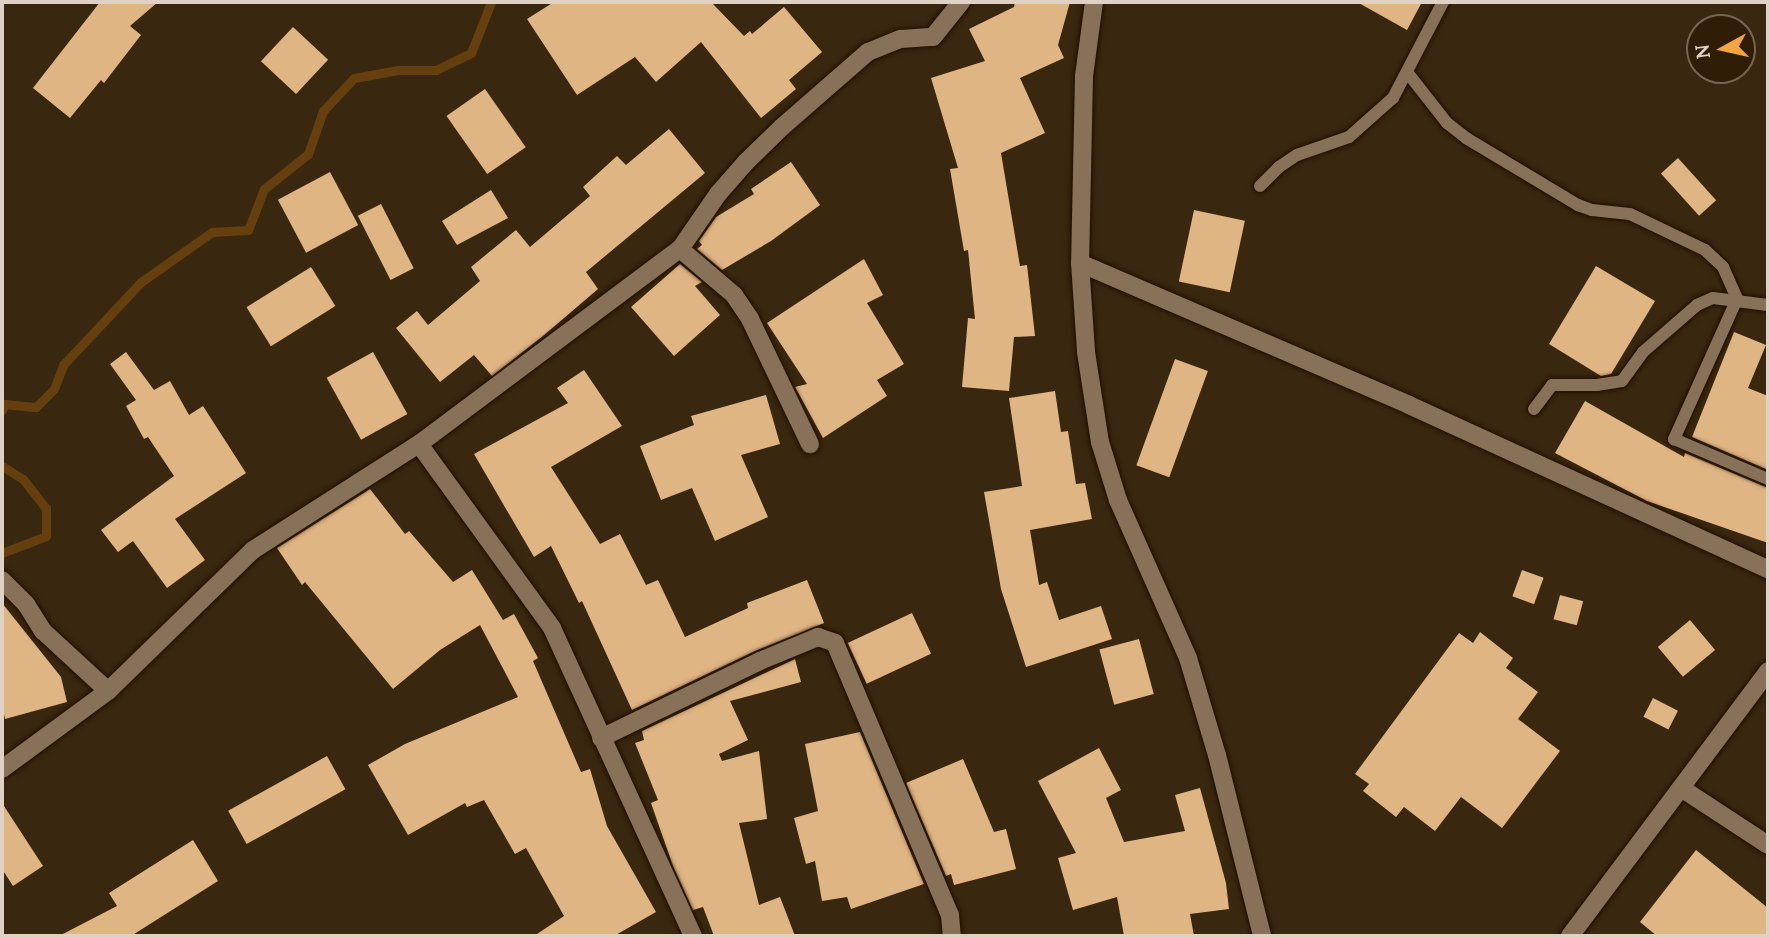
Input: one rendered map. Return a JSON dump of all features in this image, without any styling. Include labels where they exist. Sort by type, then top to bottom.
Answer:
[{"type":"street","points":[[2,768],[108,691],[253,550],[419,444],[680,249],[725,186],[782,127],[868,52],[892,42],[933,37],[961,2]]},
{"type":"street","points":[[1094,2],[1084,76],[1080,263],[1086,352],[1100,442],[1118,500],[1188,658],[1217,755],[1262,936]]},
{"type":"street","points":[[680,249],[734,295],[750,319],[810,444]]},
{"type":"street","points":[[1080,263],[1409,405],[1768,569]]},
{"type":"street","points":[[419,444],[552,628],[693,936]]},
{"type":"street","points":[[2,580],[26,604],[43,631],[108,691]]},
{"type":"street","points":[[601,738],[818,637],[835,643],[950,915],[952,936]]},
{"type":"street","points":[[1570,936],[1768,671]]},
{"type":"street","points":[[1681,789],[1768,845]]},
{"type":"lane","points":[[1260,186],[1279,167],[1297,155],[1349,137],[1393,98],[1443,2]]},
{"type":"lane","points":[[1407,72],[1447,123],[1478,145],[1578,205],[1630,214],[1705,250],[1723,267],[1737,299],[1674,439],[1768,478]]},
{"type":"lane","points":[[1534,409],[1552,385],[1597,385],[1622,380],[1643,352],[1697,305],[1713,298],[1768,305]]},
{"type":"building","points":[[100,2],[158,2],[130,26],[141,35],[104,83],[101,80],[70,118],[33,88]]},
{"type":"building","points":[[554,2],[711,2],[744,36],[750,31],[752,34],[784,7],[822,52],[789,80],[796,89],[761,118],[701,42],[656,82],[635,57],[577,95],[527,19]]},
{"type":"building","points":[[1015,2],[1070,2],[1058,45],[1064,58],[1020,78],[1045,133],[1001,153],[1020,266],[1027,265],[1035,336],[1014,337],[1009,391],[962,387],[968,318],[975,319],[968,250],[964,251],[950,169],[958,168],[931,78],[985,61],[969,29],[1014,7]]},
{"type":"building","points":[[1357,2],[1422,2],[1407,30]]},
{"type":"building","points":[[293,27],[328,60],[296,94],[261,61]]},
{"type":"building","points":[[485,89],[526,147],[487,174],[446,116]]},
{"type":"building","points":[[669,129],[705,173],[586,272],[598,289],[543,336],[492,376],[474,355],[440,382],[396,328],[417,311],[428,325],[480,281],[471,267],[516,230],[530,247],[590,196],[583,187],[617,156],[626,165]]},
{"type":"building","points":[[1678,158],[1716,200],[1699,216],[1661,173]]},
{"type":"building","points":[[791,162],[820,205],[771,241],[722,270],[697,249],[702,245],[699,241],[716,217],[754,194],[751,189]]},
{"type":"building","points":[[330,172],[358,225],[306,253],[278,200]]},
{"type":"building","points":[[491,190],[508,218],[457,245],[442,221]]},
{"type":"building","points":[[381,204],[414,268],[391,280],[358,216]]},
{"type":"building","points":[[1194,210],[1245,221],[1230,292],[1179,281]]},
{"type":"building","points":[[864,259],[883,295],[867,303],[904,364],[877,380],[887,396],[823,438],[795,387],[807,384],[767,323]]},
{"type":"building","points":[[680,264],[702,282],[695,286],[720,315],[674,356],[631,307]]},
{"type":"building","points":[[1596,266],[1655,301],[1611,374],[1601,376],[1549,344]]},
{"type":"building","points":[[311,267],[335,306],[271,346],[247,307]]},
{"type":"building","points":[[1734,332],[1766,345],[1748,388],[1768,396],[1768,470],[1692,437]]},
{"type":"building","points":[[126,352],[154,390],[170,381],[189,415],[203,406],[246,473],[175,519],[205,560],[167,588],[133,541],[118,552],[101,530],[174,476],[148,437],[144,439],[126,406],[136,400],[110,364]]},
{"type":"building","points":[[373,352],[407,414],[361,440],[327,378]]},
{"type":"building","points":[[1175,359],[1208,371],[1169,477],[1136,465]]},
{"type":"building","points":[[584,370],[622,426],[551,467],[600,544],[620,534],[646,585],[658,580],[685,637],[748,608],[747,603],[807,580],[824,623],[755,651],[632,710],[582,601],[579,603],[551,546],[534,557],[474,454],[568,403],[557,388]]},
{"type":"building","points":[[1055,391],[1061,432],[1068,431],[1076,484],[1085,483],[1092,519],[1030,530],[1039,585],[1047,582],[1059,620],[1101,606],[1112,639],[1026,667],[1001,589],[984,492],[1022,486],[1009,398]]},
{"type":"building","points":[[766,395],[780,444],[741,455],[768,517],[715,541],[692,488],[661,500],[640,446],[694,425],[691,416]]},
{"type":"building","points":[[1585,401],[1684,457],[1685,453],[1768,488],[1768,543],[1647,501],[1555,453]]},
{"type":"building","points":[[370,489],[405,534],[409,531],[453,582],[472,570],[503,620],[514,614],[538,658],[533,661],[581,772],[590,769],[607,826],[656,912],[614,936],[534,936],[564,916],[526,848],[515,854],[484,800],[467,807],[465,803],[408,835],[368,765],[405,744],[518,697],[480,625],[440,650],[393,689],[305,582],[302,585],[277,548]]},
{"type":"building","points":[[1522,570],[1544,578],[1534,604],[1512,596]]},
{"type":"building","points":[[1560,595],[1583,601],[1577,625],[1554,619]]},
{"type":"building","points":[[2,603],[61,677],[67,702],[5,719],[2,704]]},
{"type":"building","points":[[912,613],[931,654],[867,684],[848,643]]},
{"type":"building","points":[[1690,620],[1715,650],[1683,677],[1658,647]]},
{"type":"building","points":[[1480,632],[1513,658],[1506,668],[1538,692],[1518,719],[1560,751],[1502,828],[1461,797],[1435,831],[1404,807],[1396,817],[1363,791],[1369,784],[1355,774],[1459,633],[1473,643]]},
{"type":"building","points":[[1139,639],[1154,694],[1114,705],[1099,650]]},
{"type":"building","points":[[795,659],[801,682],[730,701],[748,740],[719,754],[722,761],[759,751],[767,819],[739,823],[759,905],[780,897],[795,936],[714,936],[703,907],[693,910],[673,866],[651,803],[658,800],[635,743],[644,740],[642,731]]},
{"type":"building","points":[[1653,698],[1678,711],[1668,729],[1643,717]]},
{"type":"building","points":[[860,732],[924,884],[851,909],[847,897],[822,901],[815,861],[806,864],[794,818],[818,811],[805,744]]},
{"type":"building","points":[[1099,748],[1121,790],[1106,798],[1124,842],[1185,831],[1175,795],[1200,788],[1226,883],[1229,909],[1190,914],[1194,936],[1124,936],[1117,897],[1073,910],[1058,858],[1076,853],[1038,781]]},
{"type":"building","points":[[327,756],[345,789],[247,844],[228,811]]},
{"type":"building","points":[[963,759],[994,832],[1006,829],[1016,869],[954,885],[951,874],[946,876],[906,783]]},
{"type":"building","points":[[2,803],[43,866],[13,886],[2,869]]},
{"type":"building","points":[[193,840],[218,881],[131,936],[59,936],[117,906],[109,893]]},
{"type":"building","points":[[1696,850],[1768,908],[1768,936],[1657,936],[1640,922]]},
{"type":"waterway","points":[[2,410],[5,404],[36,407],[54,389],[63,365],[141,282],[212,232],[248,230],[264,189],[308,154],[323,111],[354,78],[398,70],[436,70],[471,53],[491,2]]},
{"type":"waterway","points":[[2,466],[23,479],[46,508],[46,536],[2,553]]}]
